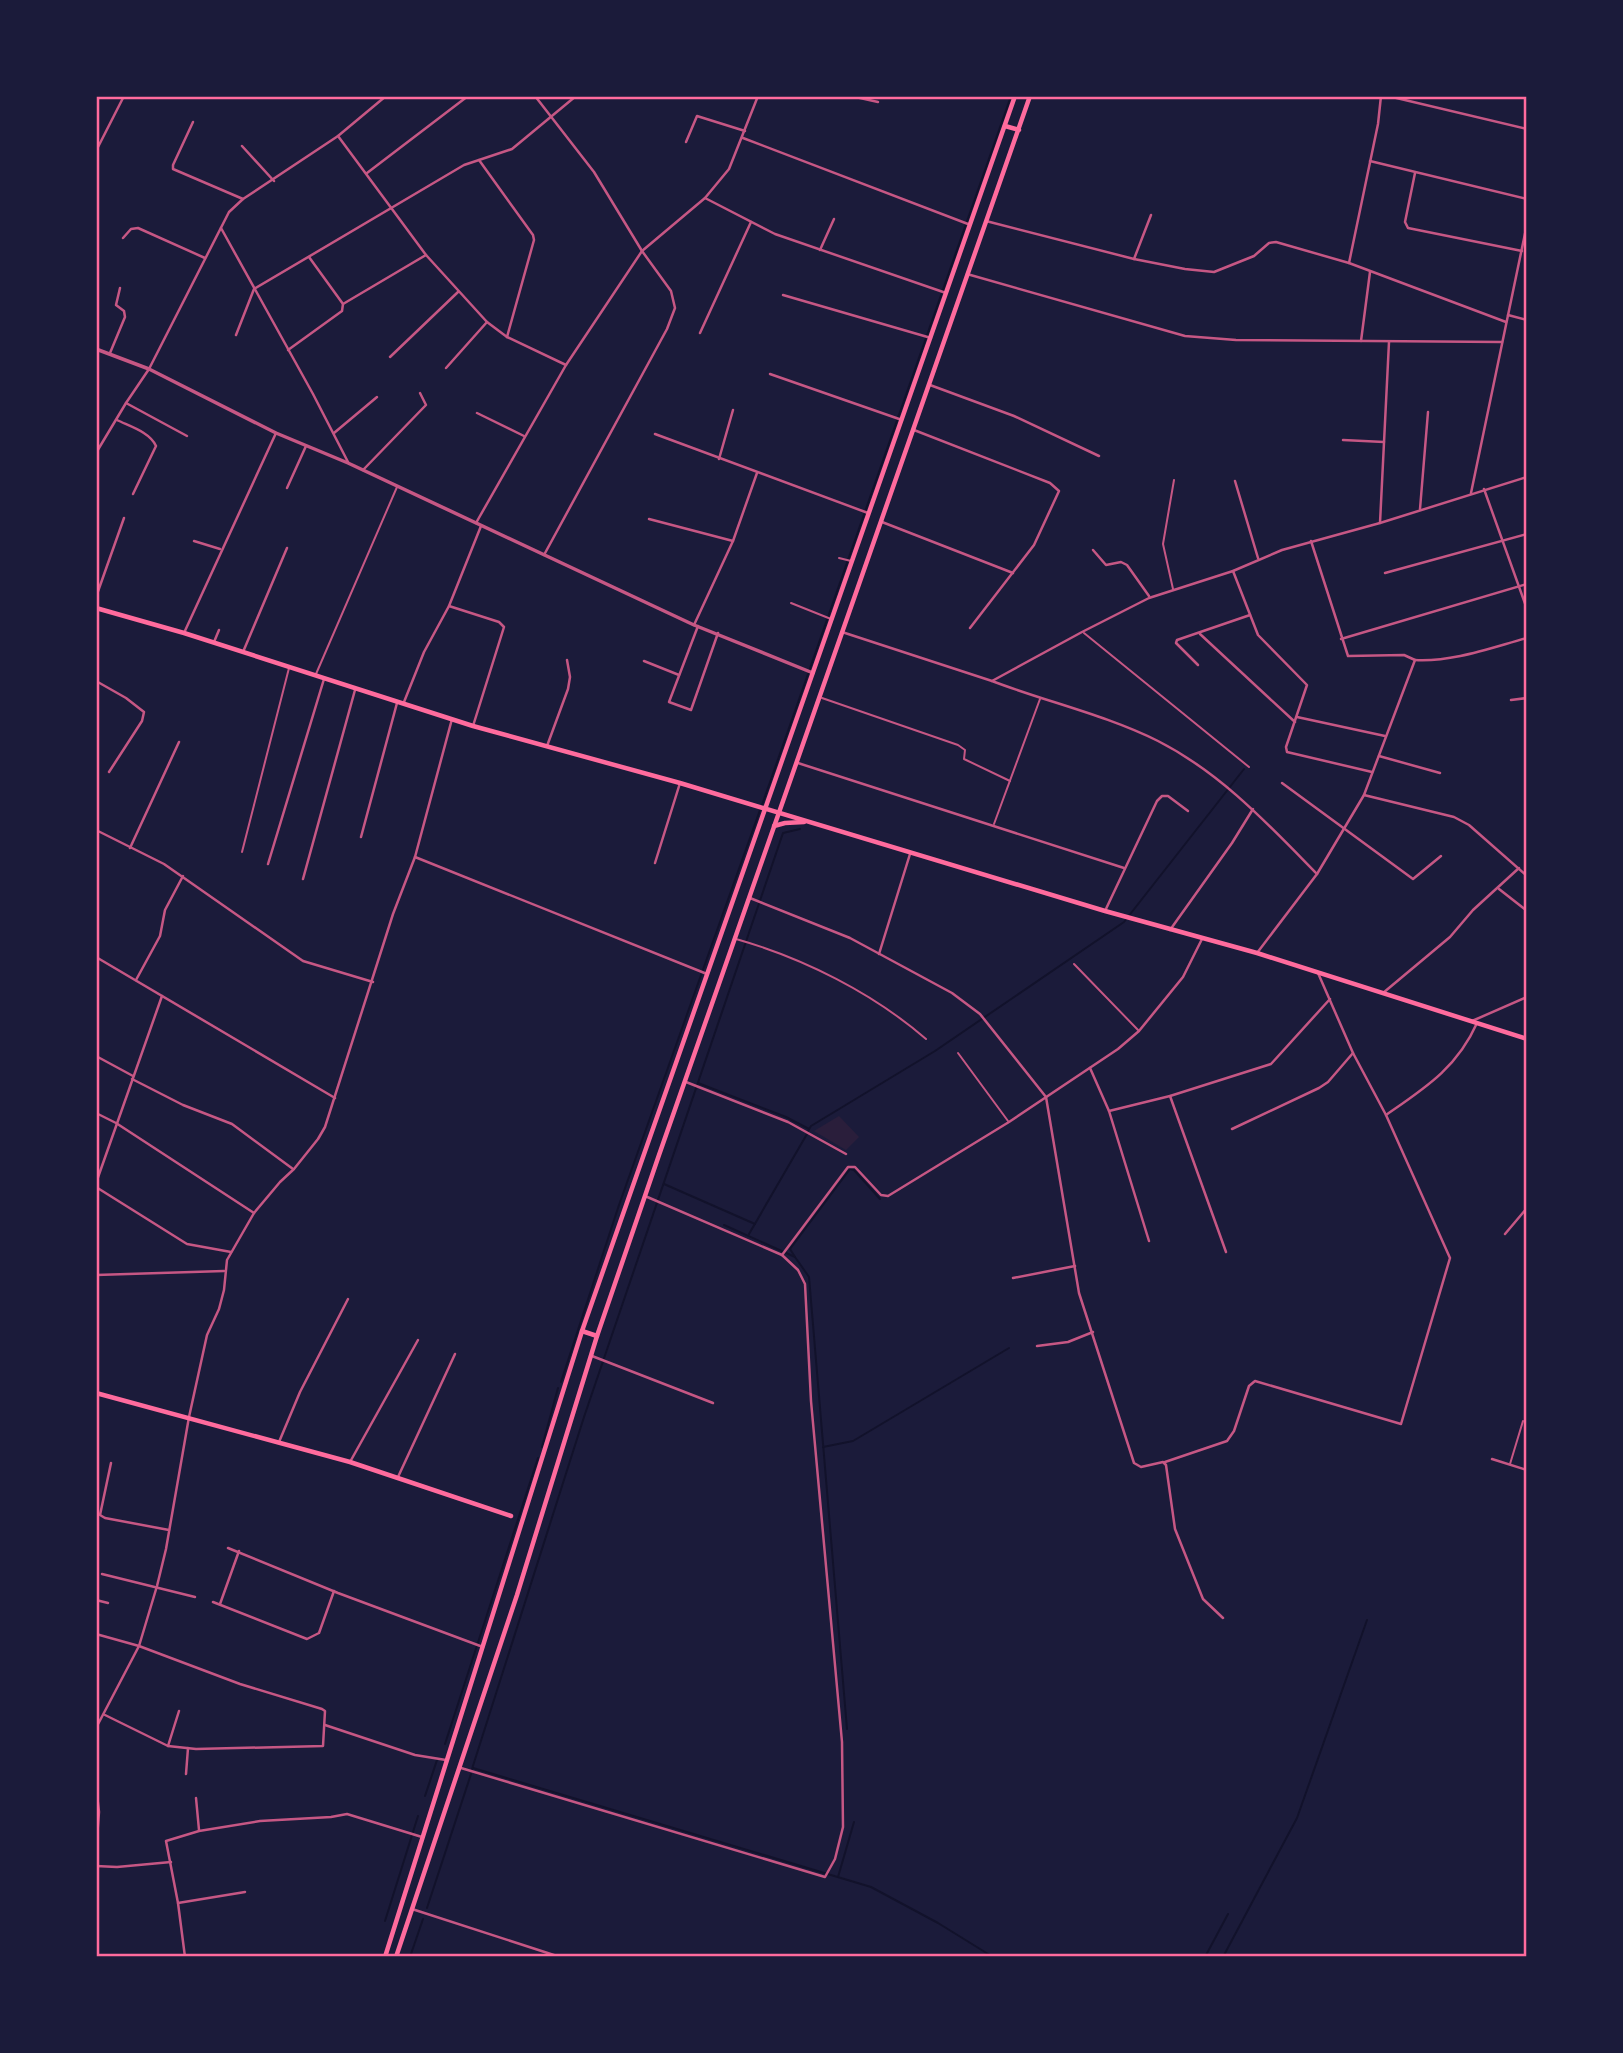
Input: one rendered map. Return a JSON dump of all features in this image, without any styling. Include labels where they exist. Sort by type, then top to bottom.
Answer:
[{"type":"main road","points":[[385,1957],[442,1759],[582,1331],[900,419],[1016,96]]},
{"type":"main road","points":[[396,1957],[517,1595],[597,1336],[795,762],[1030,96]]},
{"type":"main road","points":[[1005,125],[1018,131]]},
{"type":"main road","points":[[96,608],[214,642],[355,690],[473,726],[680,783],[1134,920],[1257,953],[1527,1039]]},
{"type":"main road","points":[[773,827],[785,822],[804,822]]},
{"type":"main road","points":[[582,1331],[597,1336]]},
{"type":"main road","points":[[96,1393],[349,1462],[511,1516]]},
{"type":"street","points":[[96,150],[124,96]]},
{"type":"street","points":[[96,453],[149,369],[229,212],[243,199],[274,181],[338,136],[386,96]]},
{"type":"street","points":[[367,173],[468,96]]},
{"type":"street","points":[[535,96],[594,172],[642,251],[671,291],[675,308],[673,317],[543,556]]},
{"type":"street","points":[[236,335],[254,289],[464,165],[512,149],[576,96]]},
{"type":"street","points":[[476,523],[566,365],[642,251],[705,198],[729,169],[758,96]]},
{"type":"street","points":[[851,96],[878,102]]},
{"type":"street","points":[[1349,263],[1381,96]]},
{"type":"street","points":[[1388,96],[1527,129]]},
{"type":"street","points":[[686,142],[697,116],[745,131]]},
{"type":"street","points":[[193,122],[173,169],[243,199]]},
{"type":"street","points":[[338,136],[426,255],[487,322],[507,337],[566,365]]},
{"type":"street","points":[[743,138],[970,225]]},
{"type":"street","points":[[242,146],[274,181]]},
{"type":"street","points":[[479,160],[534,240],[507,337]]},
{"type":"street","points":[[1370,162],[1527,199]]},
{"type":"street","points":[[1415,173],[1405,222],[1408,228],[1522,251]]},
{"type":"street","points":[[705,198],[775,234],[946,293]]},
{"type":"street","points":[[1134,259],[1151,215]]},
{"type":"street","points":[[820,250],[834,219]]},
{"type":"street","points":[[986,221],[1185,270],[1214,272],[1254,256],[1269,243],[1276,242],[1349,263],[1506,322]]},
{"type":"street","points":[[700,333],[751,222]]},
{"type":"street","points":[[1471,493],[1527,224]]},
{"type":"street","points":[[122,238],[131,229],[138,228],[205,258]]},
{"type":"street","points":[[221,228],[348,463]]},
{"type":"street","points":[[343,304],[426,255]]},
{"type":"street","points":[[288,350],[342,311],[343,304],[309,257]]},
{"type":"street","points":[[1361,341],[1370,271]]},
{"type":"street","points":[[967,274],[1185,336],[1236,340],[1502,342]]},
{"type":"street","points":[[110,353],[125,317],[124,312],[116,305],[121,288]]},
{"type":"street","points":[[390,357],[458,292]]},
{"type":"street","points":[[783,295],[930,337]]},
{"type":"street","points":[[1508,315],[1527,320]]},
{"type":"street","points":[[446,368],[487,322]]},
{"type":"street","points":[[1380,523],[1389,342]]},
{"type":"street","points":[[96,349],[149,369],[276,433],[348,463],[696,626],[812,672]]},
{"type":"street","points":[[770,374],[900,419]]},
{"type":"street","points":[[930,385],[1014,416],[1100,456]]},
{"type":"street","points":[[363,470],[426,405],[420,393]]},
{"type":"street","points":[[333,434],[377,397]]},
{"type":"street","points":[[126,403],[187,436]]},
{"type":"street","points":[[719,459],[733,410]]},
{"type":"street","points":[[1420,509],[1428,412]]},
{"type":"street","points":[[477,413],[524,436]]},
{"type":"street","points":[[117,420],[147,435],[156,446],[134,494]]},
{"type":"street","points":[[914,430],[1050,483],[1059,491],[1034,545],[970,628]]},
{"type":"street","points":[[184,633],[276,433]]},
{"type":"street","points":[[655,434],[869,513]]},
{"type":"street","points":[[1343,440],[1384,442]]},
{"type":"street","points":[[287,488],[306,445]]},
{"type":"street","points":[[718,633],[691,710],[669,702],[696,626],[733,541],[758,472]]},
{"type":"street","points":[[992,681],[1149,598],[1233,571],[1311,541],[1380,523],[1527,477]]},
{"type":"street","points":[[1235,481],[1259,559]]},
{"type":"street","points":[[1484,489],[1527,610]]},
{"type":"street","points":[[96,597],[124,518]]},
{"type":"street","points":[[649,519],[733,541]]},
{"type":"street","points":[[881,522],[1013,573]]},
{"type":"street","points":[[360,837],[400,704],[449,606],[481,526]]},
{"type":"street","points":[[1385,573],[1527,534]]},
{"type":"street","points":[[194,541],[220,550]]},
{"type":"street","points":[[1311,541],[1348,656],[1404,655],[1415,660],[1435,661],[1527,638]]},
{"type":"street","points":[[243,652],[287,548]]},
{"type":"street","points":[[1093,550],[1106,565],[1121,562],[1127,565],[1149,598]]},
{"type":"street","points":[[1233,571],[1258,635],[1307,685],[1286,747],[1287,752],[1373,772]]},
{"type":"street","points":[[1342,639],[1527,584]]},
{"type":"street","points":[[449,606],[499,622],[504,627],[473,726]]},
{"type":"street","points":[[1198,665],[1177,641],[1250,615]]},
{"type":"street","points":[[214,642],[219,630]]},
{"type":"street","points":[[842,632],[992,681],[1149,737],[1185,757],[1235,792],[1254,808],[1317,874]]},
{"type":"street","points":[[1200,634],[1296,722]]},
{"type":"street","points":[[547,746],[568,689],[570,677],[567,660]]},
{"type":"street","points":[[1257,953],[1317,874],[1364,794],[1415,660]]},
{"type":"street","points":[[644,661],[679,675]]},
{"type":"street","points":[[268,864],[324,679]]},
{"type":"street","points":[[96,681],[144,712],[142,721],[109,772]]},
{"type":"street","points":[[303,879],[355,690]]},
{"type":"street","points":[[1511,700],[1527,698]]},
{"type":"street","points":[[1297,717],[1385,736]]},
{"type":"street","points":[[96,1728],[98,1719],[105,1714],[139,1646],[157,1586],[207,1335],[224,1290],[224,1271],[231,1252],[254,1213],[294,1170],[318,1139],[335,1098],[393,914],[415,858],[452,719]]},
{"type":"street","points":[[130,848],[179,742]]},
{"type":"street","points":[[1379,756],[1440,773]]},
{"type":"street","points":[[795,762],[1124,868]]},
{"type":"street","points":[[655,863],[680,783]]},
{"type":"street","points":[[1282,783],[1413,879],[1441,856]]},
{"type":"street","points":[[1364,794],[1454,817],[1469,825],[1527,876]]},
{"type":"street","points":[[1105,911],[1157,801],[1162,796],[1168,796],[1188,811]]},
{"type":"street","points":[[1170,930],[1254,808]]},
{"type":"street","points":[[96,831],[183,876],[303,961],[373,982]]},
{"type":"street","points":[[879,955],[910,853]]},
{"type":"street","points":[[415,858],[706,973]]},
{"type":"street","points":[[1383,993],[1450,937],[1473,910],[1519,869]]},
{"type":"street","points":[[135,980],[160,936],[165,910],[183,876]]},
{"type":"street","points":[[1497,888],[1527,911]]},
{"type":"street","points":[[750,898],[850,938],[942,987],[980,1014],[1046,1097],[1079,1293],[1134,1463],[1141,1467],[1227,1441],[1234,1431],[1249,1386],[1255,1381],[1401,1424],[1449,1255],[1386,1115],[1353,1054],[1318,973]]},
{"type":"street","points":[[783,1254],[848,1167],[855,1167],[879,1194],[886,1197],[1009,1122],[1118,1049],[1139,1031],[1183,977],[1202,939]]},
{"type":"street","points":[[96,957],[335,1098]]},
{"type":"street","points":[[162,996],[96,1185],[187,1244],[231,1252]]},
{"type":"street","points":[[1386,1115],[1442,1075],[1468,1042],[1474,1022],[1527,998]]},
{"type":"street","points":[[1109,1111],[1170,1096],[1272,1064],[1330,999]]},
{"type":"street","points":[[1232,1129],[1319,1088],[1328,1082],[1353,1054]]},
{"type":"street","points":[[96,1056],[183,1105],[232,1124],[294,1170]]},
{"type":"street","points":[[1090,1068],[1109,1111],[1149,1241]]},
{"type":"street","points":[[686,1082],[788,1122],[846,1154]]},
{"type":"street","points":[[1170,1096],[1226,1252]]},
{"type":"street","points":[[96,1113],[116,1123],[254,1213]]},
{"type":"street","points":[[460,1767],[825,1877],[835,1859],[843,1827],[842,1742],[811,1401],[806,1290],[798,1270],[783,1254],[645,1196]]},
{"type":"street","points":[[1505,1234],[1527,1208]]},
{"type":"street","points":[[1013,1278],[1075,1266]]},
{"type":"street","points":[[96,1275],[224,1271]]},
{"type":"street","points":[[279,1442],[300,1392],[348,1300]]},
{"type":"street","points":[[1038,1346],[1068,1342],[1093,1332]]},
{"type":"street","points":[[349,1462],[418,1340]]},
{"type":"street","points":[[397,1480],[455,1354]]},
{"type":"street","points":[[591,1356],[713,1403]]},
{"type":"street","points":[[1492,1459],[1527,1470]]},
{"type":"street","points":[[1163,1462],[1166,1465],[1175,1529],[1196,1585],[1203,1599],[1223,1618]]},
{"type":"street","points":[[111,1463],[100,1515],[169,1530]]},
{"type":"street","points":[[511,1516],[521,1520]]},
{"type":"street","points":[[228,1548],[480,1646]]},
{"type":"street","points":[[220,1604],[239,1551]]},
{"type":"street","points":[[102,1574],[195,1597]]},
{"type":"street","points":[[213,1602],[307,1639],[319,1633],[334,1591]]},
{"type":"street","points":[[96,1600],[108,1603]]},
{"type":"street","points":[[96,1634],[139,1646],[240,1684],[322,1709],[325,1711],[326,1725],[323,1746],[196,1749],[168,1746],[105,1714]]},
{"type":"street","points":[[168,1746],[179,1711]]},
{"type":"street","points":[[326,1725],[415,1755],[442,1759]]},
{"type":"street","points":[[186,1773],[188,1748]]},
{"type":"street","points":[[96,1786],[99,1812],[96,1850]]},
{"type":"street","points":[[196,1798],[199,1831]]},
{"type":"street","points":[[185,1957],[166,1841],[199,1831],[260,1821],[347,1814],[420,1836]]},
{"type":"street","points":[[96,1866],[117,1867],[171,1862]]},
{"type":"street","points":[[178,1903],[245,1892]]},
{"type":"street","points":[[412,1909],[560,1957]]},
{"type":"lane","points":[[1174,480],[1163,544],[1174,590]]},
{"type":"lane","points":[[316,675],[397,486]]},
{"type":"lane","points":[[839,558],[851,561]]},
{"type":"lane","points":[[792,603],[830,619]]},
{"type":"lane","points":[[1082,632],[1249,767]]},
{"type":"lane","points":[[242,852],[289,667]]},
{"type":"lane","points":[[819,697],[963,747],[964,759],[1010,781]]},
{"type":"lane","points":[[994,824],[1040,699]]},
{"type":"lane","points":[[736,939],[798,962],[851,987],[926,1039]]},
{"type":"lane","points":[[1074,964],[1139,1031]]},
{"type":"lane","points":[[958,1054],[1009,1122]]},
{"type":"lane","points":[[1510,1464],[1523,1421]]},
{"type":"shaded area","points":[[839,1116],[859,1137],[846,1150],[814,1131]]},
{"type":"waterway","points":[[762,805],[1011,96]]},
{"type":"waterway","points":[[808,1131],[811,1126],[935,1051],[1124,922],[1244,769]]},
{"type":"waterway","points":[[561,1382],[619,1205],[760,810]]},
{"type":"waterway","points":[[472,1769],[584,1417],[783,833],[800,829]]},
{"type":"waterway","points":[[698,1083],[786,1117],[809,1129]]},
{"type":"waterway","points":[[749,1234],[807,1134]]},
{"type":"waterway","points":[[795,1257],[790,1249],[850,1169],[854,1170],[880,1199]]},
{"type":"waterway","points":[[664,1184],[755,1224]]},
{"type":"waterway","points":[[724,1225],[795,1257],[809,1277],[847,1729]]},
{"type":"waterway","points":[[823,1447],[853,1441],[1009,1348]]},
{"type":"waterway","points":[[542,1447],[558,1388]]},
{"type":"waterway","points":[[445,1744],[538,1458]]},
{"type":"waterway","points":[[1223,1957],[1297,1818],[1367,1620]]},
{"type":"waterway","points":[[425,1796],[437,1760]]},
{"type":"waterway","points":[[473,1768],[871,1887],[938,1923],[993,1957]]},
{"type":"waterway","points":[[427,1908],[471,1774]]},
{"type":"waterway","points":[[385,1921],[418,1816]]},
{"type":"waterway","points":[[838,1877],[854,1822]]},
{"type":"waterway","points":[[1205,1957],[1228,1914]]},
{"type":"waterway","points":[[411,1954],[423,1919]]}]
